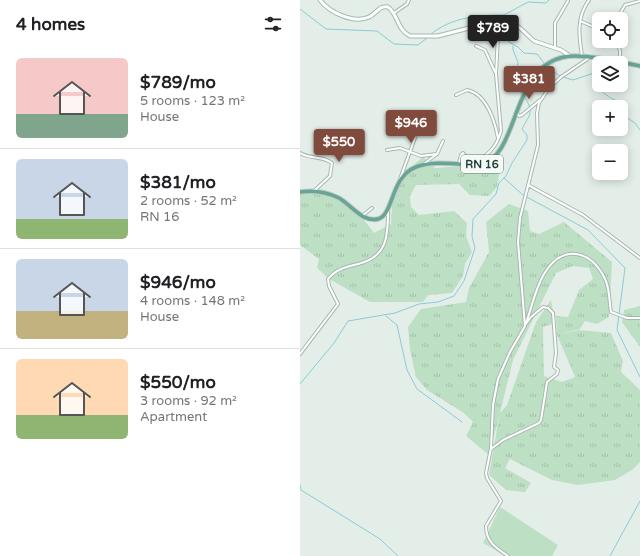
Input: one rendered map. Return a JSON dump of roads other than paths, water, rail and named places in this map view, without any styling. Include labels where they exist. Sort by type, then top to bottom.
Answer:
[{"type":"main road","points":[[320,0],[331,11],[354,18],[368,17],[385,6],[394,13],[399,25],[407,35],[418,37],[473,27],[493,28],[515,26],[520,28],[534,41],[555,48],[570,56]]},
{"type":"main road","name":"RN 16","points":[[400,180],[411,170],[423,165],[485,163],[496,154],[508,134],[516,112],[537,72],[545,64],[555,59],[570,56],[592,58]]},
{"type":"main road","name":"RN 16","points":[[628,64],[640,66]]},
{"type":"main road","points":[[300,192],[313,191],[337,198],[362,216],[368,219],[377,219],[381,218],[388,210],[400,180]]},
{"type":"street","points":[[394,13],[409,0]]},
{"type":"street","points":[[582,57],[578,36],[580,21],[589,0]]},
{"type":"street","points":[[555,48],[556,23],[568,1]]},
{"type":"street","points":[[621,12],[630,2],[640,1]]},
{"type":"street","points":[[580,21],[592,26]]},
{"type":"street","points":[[458,165],[461,155],[464,153],[471,163],[481,159],[492,150],[499,140],[502,122],[496,73],[498,36],[493,28]]},
{"type":"street","points":[[476,46],[485,50],[496,73]]},
{"type":"street","points":[[516,112],[519,116],[522,115],[542,98],[561,77],[589,58]]},
{"type":"street","points":[[456,95],[467,90],[476,95],[492,113],[499,140]]},
{"type":"street","points":[[525,326],[518,248],[520,218],[538,145],[537,113],[542,98]]},
{"type":"street","points":[[400,180],[416,135],[414,130]]},
{"type":"street","points":[[423,165],[437,154],[442,141]]},
{"type":"street","points":[[387,150],[400,148],[421,156],[437,154]]},
{"type":"street","points":[[300,153],[306,157],[321,159],[332,163],[330,176],[313,191]]},
{"type":"street","points":[[528,185],[583,215],[640,258]]},
{"type":"street","points":[[362,216],[372,208]]},
{"type":"street","points":[[300,354],[338,304],[329,286],[328,279],[341,268],[367,262],[374,258],[386,244],[388,232],[388,210]]},
{"type":"street","points":[[525,326],[544,273],[555,260],[572,253],[581,254],[590,260],[600,271],[608,287],[611,312],[627,318],[640,318]]},
{"type":"street","points":[[491,450],[503,440],[539,423],[541,420],[547,382],[557,374],[558,370],[554,367],[556,353],[554,316],[551,310],[543,307],[537,310],[525,326],[510,352],[498,379],[493,405],[491,450],[486,476],[501,501],[486,526],[486,531],[490,541],[496,548],[508,556]]},
{"type":"waterway","points":[[511,24],[505,20],[504,15],[528,2],[546,3],[549,0]]},
{"type":"waterway","points":[[300,9],[326,29],[377,31],[394,44],[418,45],[427,38]]},
{"type":"waterway","points":[[431,34],[439,28],[466,18],[504,15]]},
{"type":"waterway","points":[[512,26],[513,29],[508,32],[509,42],[518,47],[524,53],[537,54],[544,63]]},
{"type":"waterway","points":[[513,46],[518,62],[516,87],[523,95]]},
{"type":"waterway","points":[[547,67],[560,76]]},
{"type":"waterway","points":[[563,77],[573,80],[592,74]]},
{"type":"waterway","points":[[603,92],[619,102],[626,117],[635,123],[640,130]]},
{"type":"waterway","points":[[300,384],[334,343],[348,321],[395,313],[419,304],[438,302],[454,296],[464,281],[475,248],[472,236],[473,219],[496,194],[499,183],[506,176],[512,163],[527,140],[527,135],[522,129],[529,117],[530,107],[525,98]]},
{"type":"waterway","points":[[504,178],[523,195],[588,230],[625,268],[617,330],[640,377]]},
{"type":"waterway","points":[[386,316],[397,325],[407,370],[417,389],[462,422]]},
{"type":"waterway","points":[[300,485],[301,490],[380,539],[398,556]]},
{"type":"waterway","points":[[610,556],[640,501]]}]
